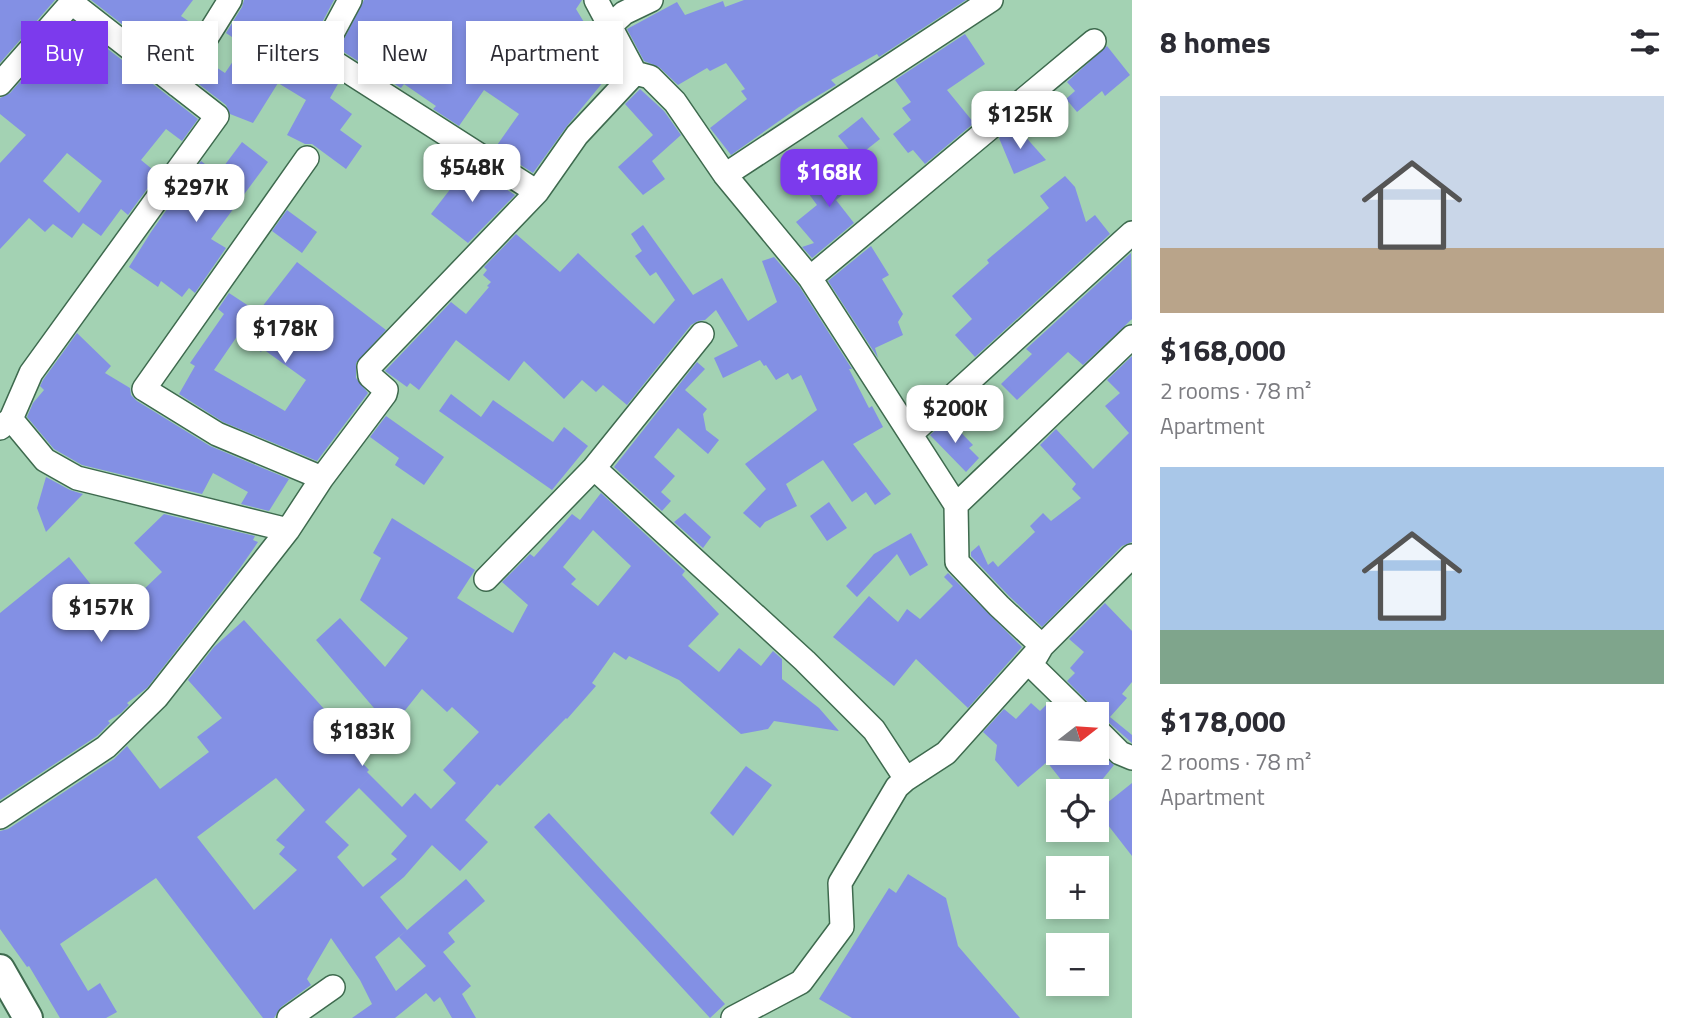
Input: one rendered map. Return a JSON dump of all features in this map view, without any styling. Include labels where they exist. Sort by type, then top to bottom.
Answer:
[{"type":"main road","points":[[0,969],[28,1018]]},
{"type":"street","points":[[177,85],[230,0]]},
{"type":"street","points":[[349,0],[321,54],[537,192]]},
{"type":"street","points":[[596,0],[607,21]]},
{"type":"street","points":[[615,21],[624,13],[651,0]]},
{"type":"street","points":[[725,176],[991,0]]},
{"type":"street","points":[[0,84],[73,1],[217,116],[31,373],[5,423],[45,460],[77,478],[288,530]]},
{"type":"street","points":[[810,278],[1094,41]]},
{"type":"street","points":[[623,50],[635,73],[650,77],[675,103],[725,176],[810,278],[956,505],[957,562],[1042,646]]},
{"type":"street","points":[[0,817],[106,747],[158,697],[288,530],[322,478],[385,394],[384,387],[370,376],[369,367],[537,192],[577,135],[635,73]]},
{"type":"street","points":[[307,158],[144,389],[217,434],[322,478]]},
{"type":"street","points":[[912,433],[1132,233]]},
{"type":"street","points":[[486,579],[594,468],[702,334]]},
{"type":"street","points":[[956,505],[1132,337]]},
{"type":"street","points":[[594,468],[815,671],[874,730],[906,779]]},
{"type":"street","points":[[733,1018],[802,982],[842,927],[840,883],[898,788],[906,779],[946,753],[1042,646],[1132,556]]},
{"type":"street","points":[[1042,646],[1031,665],[1069,702]]},
{"type":"street","points":[[1110,743],[1120,753],[1132,758]]},
{"type":"street","points":[[289,1018],[333,987]]},
{"type":"building","points":[[0,0],[55,0],[37,21],[21,21],[21,39],[0,63]]},
{"type":"building","points":[[91,0],[193,0],[181,16],[188,21],[122,21],[122,24]]},
{"type":"building","points":[[244,0],[334,0],[323,21],[233,21]]},
{"type":"building","points":[[364,0],[582,0],[576,9],[583,21],[466,21],[466,84],[602,84],[533,173],[495,148],[519,114],[484,90],[459,126],[433,109],[436,106],[404,84],[452,84],[452,21],[358,21],[358,61],[344,52],[344,39]]},
{"type":"building","points":[[744,0],[966,0],[879,57],[877,54],[831,80],[836,85],[799,107],[731,155],[710,128],[747,99],[741,91],[745,89],[726,63],[710,71],[707,68],[678,85],[659,67],[644,61],[627,29],[677,2],[685,15],[723,1],[725,7]]},
{"type":"building","points":[[232,23],[232,37],[226,33]]},
{"type":"building","points":[[965,34],[985,64],[947,90],[974,123],[925,164],[913,150],[908,153],[893,134],[911,120],[902,108],[911,102],[895,80]]},
{"type":"building","points":[[1107,46],[1130,75],[1105,96],[1102,91],[1077,112],[1066,99],[1075,91],[1067,82]]},
{"type":"building","points":[[108,49],[122,60],[122,84],[153,84],[198,119],[182,141],[166,129],[141,160],[158,174],[128,215],[121,209],[101,236],[83,223],[72,238],[53,224],[45,232],[29,218],[0,249],[0,163],[26,135],[0,114],[0,98],[10,93],[21,81],[21,84],[108,84]],"holes":[[[67,153],[102,181],[79,213],[43,181]]]},
{"type":"building","points":[[232,63],[232,84],[277,84],[253,123],[230,114],[226,105],[199,84],[218,84],[218,68],[225,73]]},
{"type":"building","points":[[280,84],[338,84],[330,98],[352,114],[340,130],[362,146],[346,169],[312,144],[305,144],[287,135],[306,100]]},
{"type":"building","points":[[640,89],[664,111],[681,135],[652,161],[665,179],[643,195],[618,167],[653,135],[625,104]]},
{"type":"building","points":[[862,117],[880,139],[856,158],[838,136]]},
{"type":"building","points":[[1015,125],[1046,160],[1014,174],[999,138]]},
{"type":"building","points":[[242,142],[268,162],[211,239],[226,248],[195,293],[189,288],[182,297],[161,281],[158,287],[129,267],[201,161],[218,174]]},
{"type":"building","points":[[855,159],[867,175],[836,200],[854,223],[812,258],[802,247],[814,243],[796,222],[817,205],[806,190],[820,179],[824,184]]},
{"type":"building","points":[[469,165],[515,195],[468,243],[431,214]]},
{"type":"building","points":[[1065,176],[1075,187],[1086,222],[1095,215],[1110,234],[975,357],[955,335],[972,319],[952,296],[989,263],[987,260],[1049,208],[1040,196]]},
{"type":"building","points":[[287,210],[317,232],[302,253],[272,231]]},
{"type":"building","points":[[643,225],[693,295],[722,278],[748,321],[777,302],[762,261],[774,257],[799,286],[852,369],[849,369],[869,408],[872,406],[883,427],[853,444],[891,494],[875,505],[866,492],[852,502],[823,460],[786,484],[797,506],[765,522],[760,528],[743,513],[766,489],[745,464],[817,410],[801,375],[792,380],[788,373],[776,380],[760,360],[723,378],[714,358],[738,346],[716,310],[705,320],[691,325],[627,405],[603,385],[596,392],[582,380],[564,399],[524,361],[509,381],[456,340],[419,390],[410,383],[407,387],[385,371],[451,302],[466,314],[491,282],[483,275],[487,270],[484,267],[516,234],[560,272],[578,253],[654,324],[675,300],[656,272],[650,276],[635,256],[642,251],[631,234]]},
{"type":"building","points":[[871,246],[889,275],[882,279],[903,314],[898,322],[903,335],[875,348],[878,358],[828,281]]},
{"type":"building","points":[[1131,253],[1132,319],[1083,365],[1068,352],[1017,400],[1001,384],[1032,354],[1026,349]]},
{"type":"building","points":[[297,262],[386,330],[356,363],[356,378],[368,393],[317,461],[223,422],[179,394],[195,366],[190,363],[224,314],[218,309],[229,293],[258,312]],"holes":[[[238,335],[261,352],[263,349],[306,380],[285,411],[214,370]]]},
{"type":"building","points":[[77,333],[111,366],[105,373],[130,388],[131,395],[137,401],[210,446],[289,479],[269,511],[241,504],[248,492],[213,473],[202,494],[82,465],[54,449],[27,417],[33,403],[44,390],[40,386],[43,380]]},
{"type":"building","points":[[1132,356],[1132,542],[1122,546],[1042,627],[971,556],[971,552],[979,545],[988,565],[993,561],[998,567],[1035,532],[1030,526],[1043,513],[1051,521],[1081,498],[1072,489],[1076,484],[1040,445],[1056,429],[1093,469],[1129,433],[1105,406],[1120,393],[1107,380]]},
{"type":"building","points":[[697,362],[705,369],[685,390],[707,409],[703,414],[706,430],[719,440],[708,454],[678,428],[654,457],[675,476],[661,492],[671,501],[662,511],[614,467]]},
{"type":"building","points":[[451,394],[481,417],[493,400],[553,442],[564,427],[588,446],[552,490],[439,411]]},
{"type":"building","points":[[386,416],[444,457],[424,485],[395,465],[399,458],[370,437]]},
{"type":"building","points":[[948,419],[973,445],[969,448],[979,458],[966,472],[930,435]]},
{"type":"building","points":[[46,477],[83,494],[46,532],[37,508]]},
{"type":"building","points":[[601,493],[685,571],[682,575],[719,614],[688,646],[719,672],[739,648],[761,666],[773,651],[782,659],[782,679],[819,708],[839,731],[774,721],[768,729],[741,734],[679,680],[629,656],[626,660],[614,652],[592,683],[596,686],[567,719],[500,786],[497,784],[465,820],[488,842],[460,871],[432,845],[404,877],[380,897],[407,930],[375,957],[396,991],[426,966],[399,937],[466,879],[485,901],[448,933],[455,942],[443,952],[471,986],[462,994],[476,1018],[452,1018],[440,997],[434,1002],[426,993],[395,1018],[352,1018],[372,1004],[360,980],[331,938],[307,979],[311,985],[281,1007],[274,1018],[263,1018],[156,878],[60,944],[88,991],[100,983],[117,1012],[106,1018],[60,1018],[29,966],[27,967],[0,929],[0,831],[8,829],[114,759],[127,746],[160,789],[209,752],[197,737],[222,718],[188,680],[214,647],[244,620],[361,750],[355,755],[369,770],[367,772],[402,807],[415,793],[431,809],[456,783],[443,770],[479,732],[452,707],[447,712],[422,689],[391,728],[316,640],[340,618],[385,667],[408,638],[360,600],[381,558],[373,553],[392,518],[475,570],[457,598],[513,633],[528,605],[502,582],[530,554],[534,557],[572,514],[580,520]],"holes":[[[593,530],[631,566],[598,606],[571,584],[576,579],[563,567]],[[276,778],[305,810],[276,840],[285,847],[279,854],[297,870],[254,910],[197,837]],[[359,788],[407,836],[391,854],[397,859],[363,887],[337,857],[349,845],[325,822]]]},
{"type":"building","points":[[829,502],[847,528],[827,541],[810,516]]},
{"type":"building","points":[[685,513],[711,537],[703,548],[674,522]]},
{"type":"building","points":[[164,514],[255,536],[253,540],[258,542],[147,688],[127,703],[129,705],[121,713],[108,721],[110,723],[97,736],[0,800],[0,613],[69,557],[116,616],[162,572],[134,543]]},
{"type":"building","points":[[911,533],[928,565],[910,576],[897,554],[857,597],[846,586],[874,554]]},
{"type":"building","points":[[948,573],[1022,647],[968,708],[916,659],[894,686],[833,637],[869,596],[898,622],[907,609],[920,619],[953,586],[944,577]]},
{"type":"building","points":[[1105,603],[1132,631],[1132,682],[1122,694],[1127,698],[1110,717],[1110,702],[1088,702],[1067,681],[1075,673],[1070,668],[1084,652],[1069,639]]},
{"type":"building","points":[[1031,703],[1040,711],[1046,705],[1046,763],[1018,787],[995,760],[997,745],[983,732],[1004,709],[1016,719]]},
{"type":"building","points":[[1110,717],[1132,735],[1132,743],[1110,724]]},
{"type":"building","points":[[1110,761],[1114,765],[1103,779],[1060,779],[1049,765],[1110,765]]},
{"type":"building","points":[[746,766],[772,785],[733,836],[710,813]]},
{"type":"building","points":[[1132,783],[1132,856],[1109,826],[1109,801]]},
{"type":"building","points":[[549,813],[725,1004],[710,1018],[534,827]]},
{"type":"building","points":[[908,874],[946,898],[958,946],[1020,1018],[852,1018],[819,999],[889,888],[896,893]]}]
